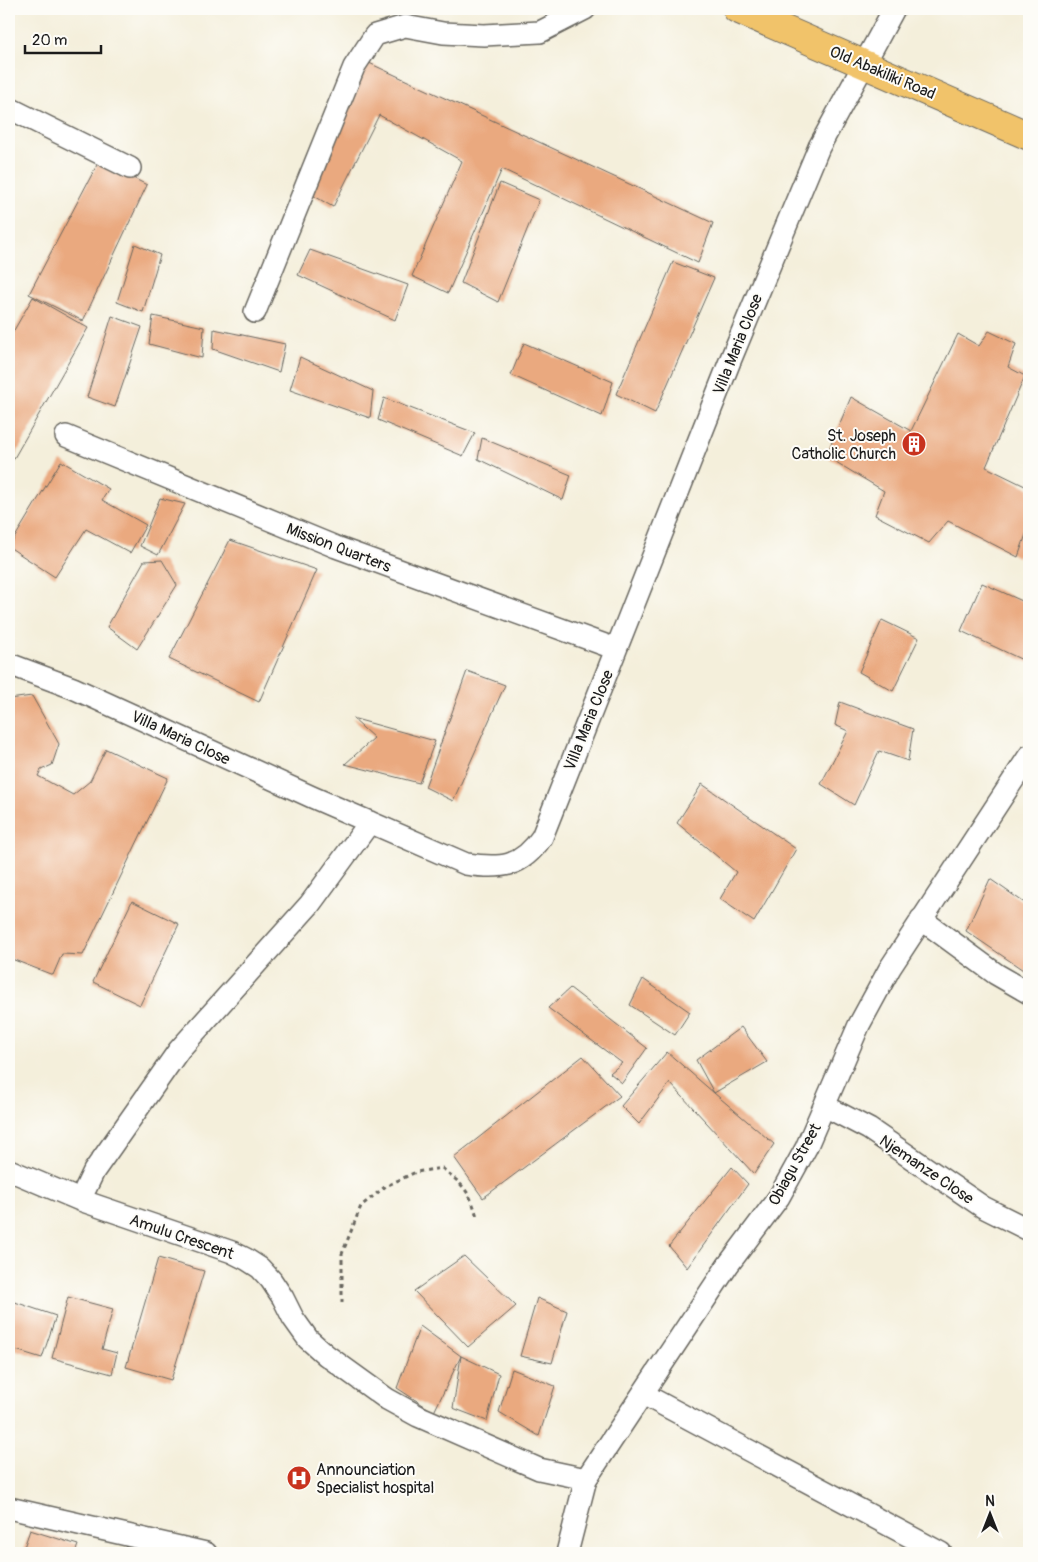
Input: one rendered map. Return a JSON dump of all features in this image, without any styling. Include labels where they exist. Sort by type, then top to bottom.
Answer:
[{"type":"main road","name":"Old Abakiliki Road","points":[[737,9],[777,17],[863,64],[1029,136]]},
{"type":"street","points":[[255,312],[354,67],[375,35],[405,26],[443,33],[484,35],[540,32],[584,9]]},
{"type":"street","name":"Villa Maria Close","points":[[9,664],[73,688],[466,864],[491,868],[519,861],[533,850],[542,836],[768,266],[819,147],[894,9]]},
{"type":"street","points":[[9,108],[130,168]]},
{"type":"street","name":"Mission Quarters","points":[[66,436],[336,548],[616,650]]},
{"type":"street","name":"Obiagu Street","points":[[567,1553],[586,1480],[728,1265],[779,1197],[806,1148],[859,1025],[890,968],[921,919],[1026,769]]},
{"type":"street","points":[[80,1200],[94,1171],[179,1050],[310,904],[370,822]]},
{"type":"street","points":[[921,919],[996,974],[1029,993]]},
{"type":"street","name":"Njemanze Close","points":[[825,1106],[869,1129],[983,1207],[1029,1230]]},
{"type":"street","name":"Amulu Crescent","points":[[9,1170],[80,1200],[246,1258],[260,1268],[271,1280],[293,1318],[308,1338],[326,1355],[386,1399],[418,1416],[538,1469],[586,1480]]},
{"type":"street","points":[[644,1394],[941,1553]]},
{"type":"street","points":[[9,1508],[206,1553]]},
{"type":"path","points":[[342,1303],[342,1254],[361,1206],[386,1186],[416,1172],[442,1168],[458,1181],[472,1198],[477,1217]]},
{"type":"building","points":[[367,62],[713,223],[698,263],[502,169],[448,293],[412,276],[462,161],[379,115],[333,207],[309,193]]},
{"type":"building","points":[[99,161],[147,185],[83,321],[29,294]]},
{"type":"building","points":[[500,183],[539,200],[498,302],[461,283]]},
{"type":"building","points":[[135,244],[160,255],[143,312],[117,302]]},
{"type":"building","points":[[310,250],[408,285],[395,320],[298,275]]},
{"type":"building","points":[[673,262],[714,278],[655,413],[616,394]]},
{"type":"building","points":[[33,297],[88,328],[9,467],[9,339]]},
{"type":"building","points":[[112,316],[142,327],[115,407],[87,397]]},
{"type":"building","points":[[153,316],[204,327],[202,358],[149,344]]},
{"type":"building","points":[[214,329],[285,344],[279,372],[213,349]]},
{"type":"building","name":"St. Joseph Catholic Church","points":[[989,331],[1016,344],[1008,367],[1025,376],[986,467],[1029,488],[1029,526],[1018,557],[948,521],[929,543],[875,515],[884,491],[826,456],[851,397],[911,431],[958,334],[979,346]]},
{"type":"building","points":[[524,343],[613,382],[602,416],[511,375]]},
{"type":"building","points":[[300,357],[373,391],[370,418],[290,390]]},
{"type":"building","points":[[384,398],[475,433],[463,456],[378,420]]},
{"type":"building","points":[[482,438],[571,475],[563,500],[478,459]]},
{"type":"building","points":[[61,461],[109,489],[102,500],[146,525],[130,553],[86,529],[55,577],[9,547]]},
{"type":"building","points":[[160,498],[185,504],[158,555],[140,546]]},
{"type":"building","points":[[230,540],[317,570],[259,702],[169,659]]},
{"type":"building","points":[[162,560],[177,585],[137,649],[107,627],[144,561]]},
{"type":"building","points":[[982,583],[1029,604],[1029,663],[961,631]]},
{"type":"building","points":[[882,620],[919,638],[893,691],[859,672]]},
{"type":"building","points":[[467,671],[505,685],[453,801],[425,787]]},
{"type":"building","points":[[32,696],[59,744],[52,765],[41,770],[38,776],[73,795],[90,781],[106,749],[168,778],[83,955],[62,954],[53,975],[9,958],[9,699]]},
{"type":"building","points":[[840,702],[913,729],[908,761],[879,751],[854,805],[821,784],[848,731],[835,725]]},
{"type":"building","points":[[352,718],[435,741],[419,783],[345,764],[374,738]]},
{"type":"building","points":[[702,784],[796,849],[754,922],[720,899],[736,872],[677,823]]},
{"type":"building","points":[[990,879],[1029,906],[1029,974],[966,931]]},
{"type":"building","points":[[132,901],[179,924],[140,1005],[93,982]]},
{"type":"building","points":[[643,979],[690,1012],[675,1035],[630,1005]]},
{"type":"building","points":[[570,988],[647,1048],[622,1083],[610,1073],[622,1063],[548,1008]]},
{"type":"building","points":[[741,1027],[767,1062],[714,1093],[696,1060]]},
{"type":"building","points":[[667,1052],[774,1144],[754,1174],[670,1083],[639,1124],[621,1106]]},
{"type":"building","points":[[583,1056],[620,1096],[483,1198],[454,1157]]},
{"type":"building","points":[[732,1167],[748,1184],[687,1268],[669,1246]]},
{"type":"building","points":[[464,1256],[516,1306],[468,1347],[414,1291]]},
{"type":"building","points":[[158,1258],[204,1271],[171,1380],[126,1367]]},
{"type":"building","points":[[68,1297],[113,1309],[102,1349],[117,1353],[112,1374],[52,1358]]},
{"type":"building","points":[[537,1298],[567,1311],[552,1363],[520,1356]]},
{"type":"building","points":[[9,1300],[56,1316],[42,1358],[9,1348]]},
{"type":"building","points":[[420,1326],[461,1356],[434,1412],[397,1388]]},
{"type":"building","points":[[461,1356],[499,1374],[487,1421],[453,1408]]},
{"type":"building","points":[[512,1369],[555,1386],[539,1436],[499,1412]]},
{"type":"building","points":[[30,1530],[78,1545],[75,1553],[22,1553]]},
{"type":"place","name":"St. Joseph Catholic Church","points":[[914,444]]},
{"type":"place","name":"Announciation Specialist hospital","points":[[299,1478]]}]
